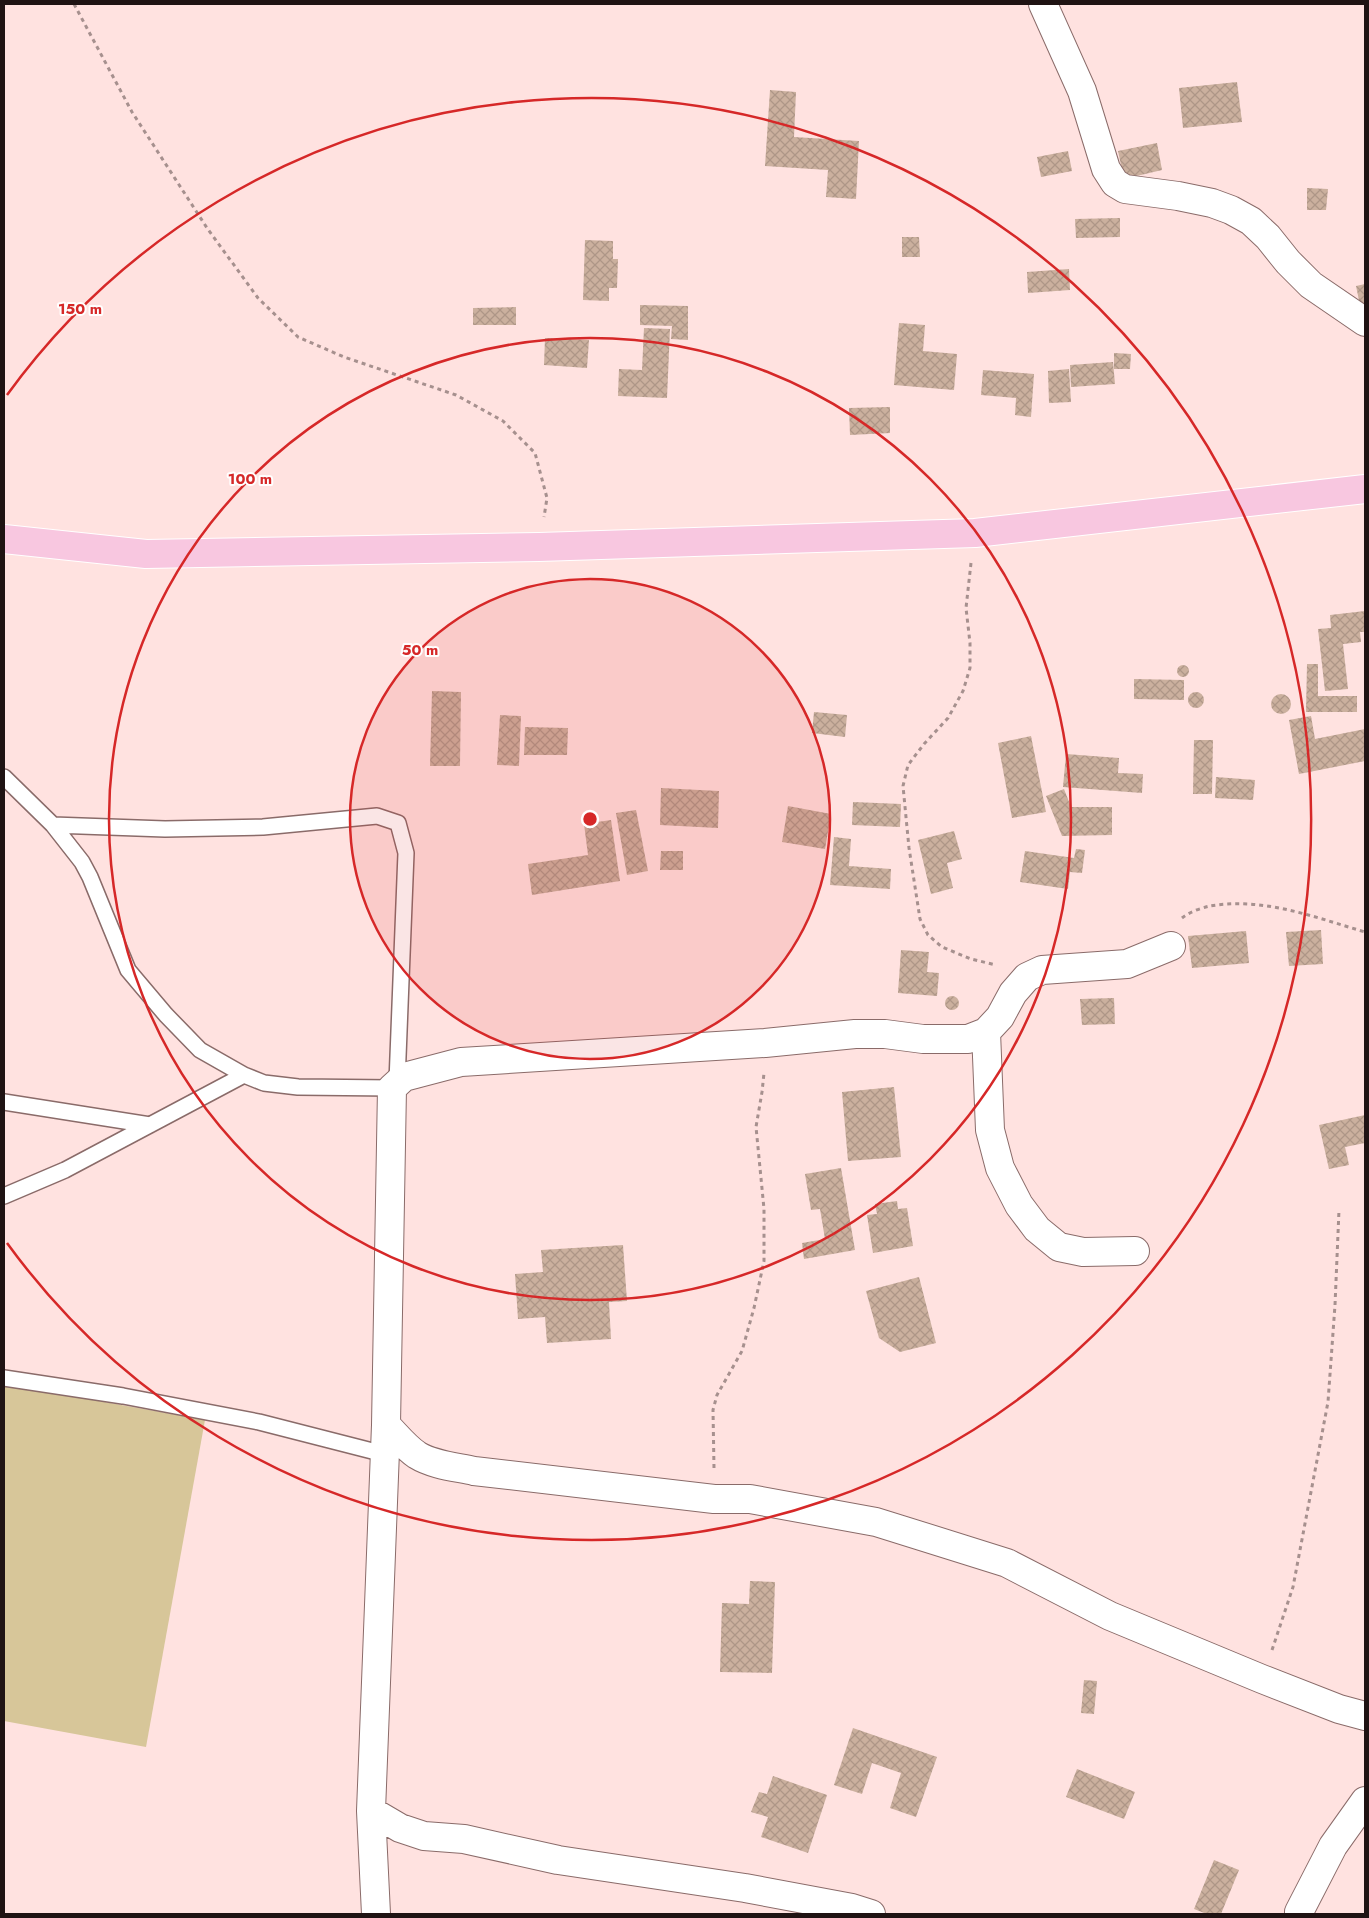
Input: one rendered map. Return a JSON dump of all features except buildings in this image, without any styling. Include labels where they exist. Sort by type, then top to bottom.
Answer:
[{"type":"highway","points":[[4,538],[146,554],[540,547],[975,533],[1365,489]]},
{"type":"street","points":[[1043,4],[1082,91],[1106,169],[1115,183],[1126,189],[1212,203],[1231,210],[1251,221],[1268,236],[1288,262],[1311,285],[1365,322]]},
{"type":"street","points":[[376,1914],[371,1811],[386,1425],[394,1085],[404,1077],[461,1062],[518,1057],[765,1043],[855,1034],[885,1034],[923,1039],[968,1038],[986,1032],[1000,1017],[1013,993],[1027,977],[1042,970],[1127,964],[1171,946]]},
{"type":"street","points":[[986,1032],[990,1130],[1000,1168],[1019,1206],[1037,1229],[1059,1247],[1083,1252],[1135,1251]]},
{"type":"street","points":[[386,1425],[404,1444],[419,1456],[440,1463],[474,1470],[714,1499],[750,1499],[876,1522],[1007,1563],[1110,1616],[1262,1679],[1339,1709],[1365,1716]]},
{"type":"street","points":[[1299,1912],[1333,1846],[1365,1801]]},
{"type":"street","points":[[371,1811],[400,1828],[424,1836],[464,1838],[558,1860],[745,1888],[852,1908],[871,1914]]},
{"type":"lane","points":[[4,777],[53,825],[82,862],[128,970],[166,1016],[200,1050],[244,1075],[264,1083],[298,1088],[394,1085],[406,853],[398,823],[377,816],[263,827],[165,829],[53,825]]},
{"type":"lane","points":[[4,1196],[65,1170],[244,1075]]},
{"type":"lane","points":[[4,1102],[150,1125]]},
{"type":"lane","points":[[4,1378],[122,1396],[259,1422],[384,1454]]},
{"type":"path","points":[[74,4],[132,112],[207,228],[258,298],[298,337],[344,357],[456,395],[503,421],[535,452],[547,498],[540,547]]},
{"type":"path","points":[[975,533],[966,608],[970,643],[970,668],[963,692],[948,718],[908,765],[903,786],[909,848],[920,919],[928,935],[942,947],[971,959],[1008,968],[1027,977]]},
{"type":"path","points":[[1171,946],[1176,927],[1183,916],[1202,908],[1228,903],[1287,908],[1365,932]]},
{"type":"path","points":[[714,1499],[713,1410],[717,1395],[742,1351],[764,1261],[764,1210],[756,1127],[762,1092],[765,1043]]},
{"type":"path","points":[[1262,1679],[1292,1588],[1328,1402],[1335,1305],[1338,1210]]},
{"type":"shaded area","points":[[4,1384],[205,1420],[146,1747],[4,1721]]}]
